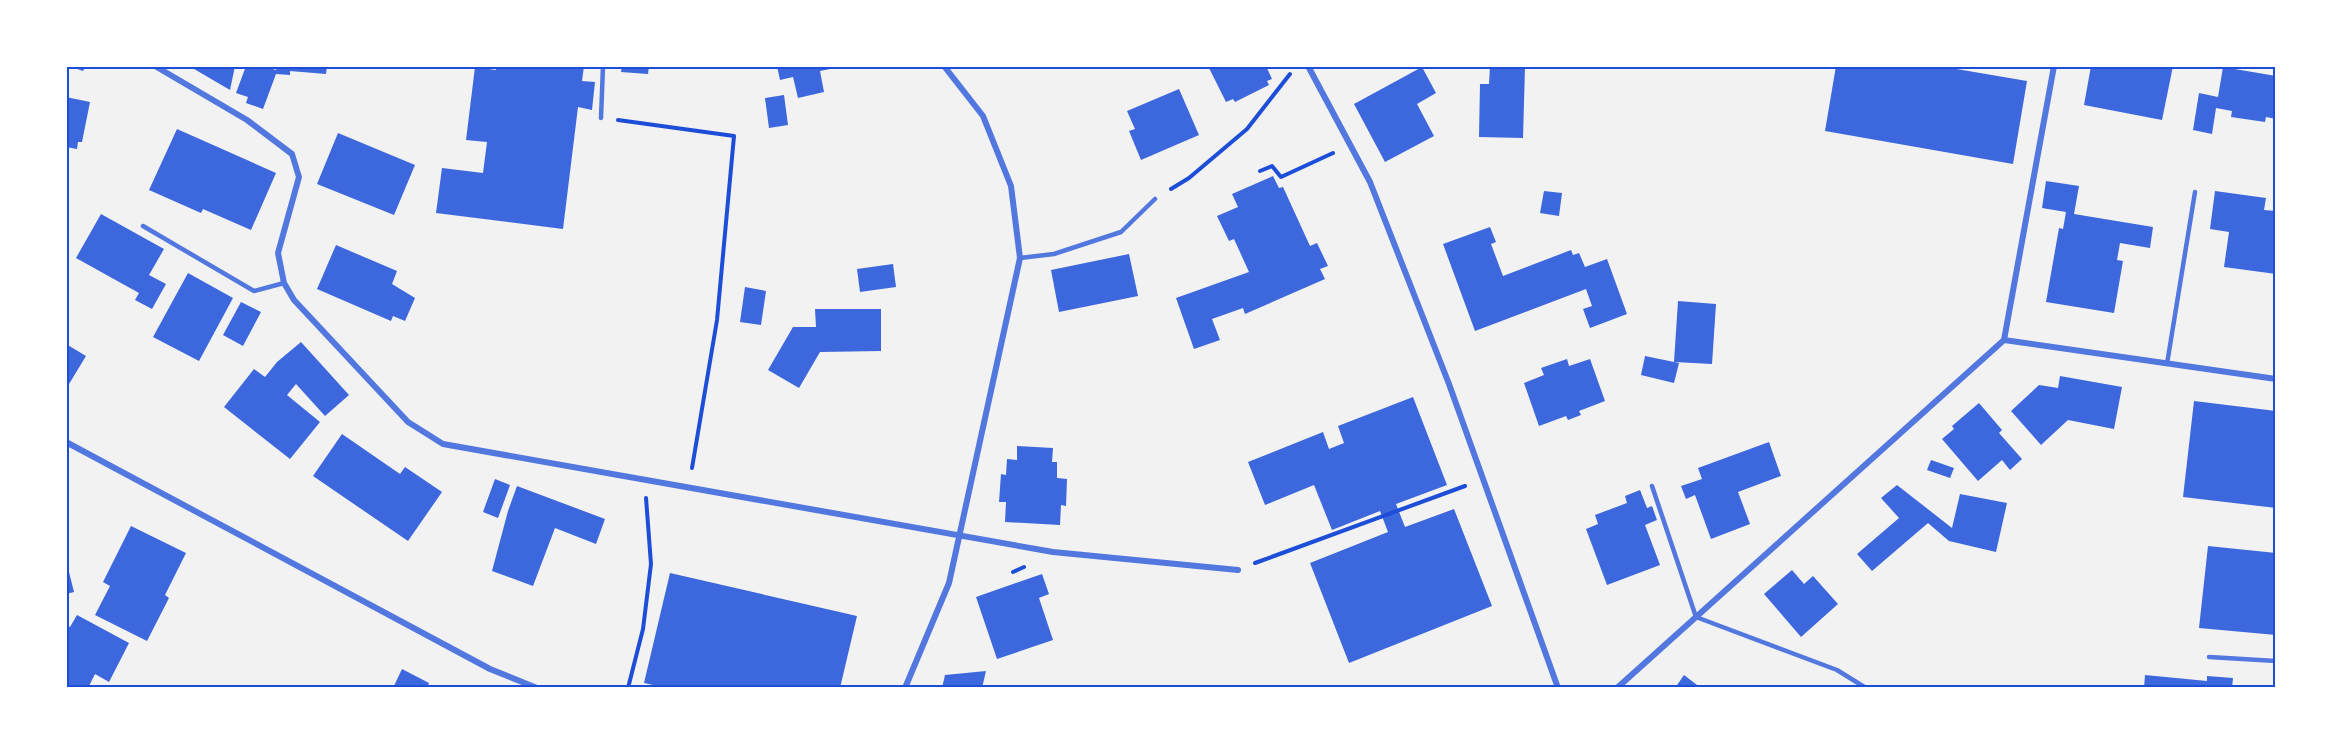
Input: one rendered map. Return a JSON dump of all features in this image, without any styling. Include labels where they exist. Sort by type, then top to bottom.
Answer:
[{"type":"street","points":[[154,66],[247,120],[292,154],[299,177],[278,253],[285,283],[294,300],[408,422],[444,444],[1053,552],[1238,570]]},
{"type":"street","points":[[905,688],[949,583],[1020,258],[1011,186],[983,116],[944,66]]},
{"type":"street","points":[[1308,66],[1370,182],[1449,384],[1558,688]]},
{"type":"street","points":[[1617,688],[2004,340],[2054,66]]},
{"type":"street","points":[[2004,340],[2276,379]]},
{"type":"street","points":[[66,442],[490,669],[537,688]]},
{"type":"lane","points":[[601,118],[603,66]]},
{"type":"lane","points":[[2168,364],[2195,192]]},
{"type":"lane","points":[[1020,258],[1054,254],[1121,232],[1155,199]]},
{"type":"lane","points":[[143,226],[254,291],[285,283]]},
{"type":"lane","points":[[1652,486],[1696,617],[1837,670],[1866,688]]},
{"type":"lane","points":[[2209,657],[2276,661]]},
{"type":"path","points":[[1155,199],[1189,178],[1247,129],[1290,74]]},
{"type":"path","points":[[601,118],[734,136],[717,320],[688,487]]},
{"type":"path","points":[[1260,171],[1272,166],[1281,177],[1333,153]]},
{"type":"path","points":[[628,688],[644,629],[651,564],[645,479]]},
{"type":"path","points":[[1238,570],[1484,479]]},
{"type":"building","points":[[69,66],[86,66],[83,71]]},
{"type":"building","points":[[189,66],[235,66],[230,90]]},
{"type":"building","points":[[246,66],[264,66],[276,70],[277,66],[327,66],[326,74],[290,71],[290,75],[276,74],[263,109],[246,103],[248,97],[236,93]]},
{"type":"building","points":[[497,66],[584,66],[582,81],[595,82],[592,110],[578,107],[563,229],[436,213],[442,168],[483,173],[487,142],[466,140],[475,67],[496,70]]},
{"type":"building","points":[[622,66],[649,66],[648,74],[621,72]]},
{"type":"building","points":[[777,66],[840,67],[820,71],[824,92],[798,98],[793,77],[780,80]]},
{"type":"building","points":[[1208,66],[1266,66],[1272,79],[1267,81],[1269,85],[1235,102],[1233,99],[1226,102]]},
{"type":"building","points":[[1490,66],[1525,67],[1523,138],[1479,137],[1480,84],[1489,84]]},
{"type":"building","points":[[1836,66],[1939,66],[2027,81],[2013,164],[1825,131]]},
{"type":"building","points":[[2091,66],[2173,66],[2162,120],[2084,105]]},
{"type":"building","points":[[1422,67],[1436,93],[1417,104],[1434,136],[1385,162],[1354,104]]},
{"type":"building","points":[[2223,67],[2276,76],[2276,119],[2266,117],[2265,122],[2231,117],[2232,111],[2216,108],[2212,134],[2193,130],[2199,93],[2218,97]]},
{"type":"building","points":[[1179,89],[1199,135],[1141,160],[1129,131],[1135,129],[1127,111]]},
{"type":"building","points":[[784,95],[788,125],[769,128],[765,98]]},
{"type":"building","points":[[66,97],[90,102],[82,142],[78,142],[77,149],[66,147]]},
{"type":"building","points":[[177,129],[276,173],[251,230],[203,209],[201,213],[149,190]]},
{"type":"building","points":[[338,133],[415,165],[394,215],[317,184]]},
{"type":"building","points":[[1273,176],[1279,188],[1283,187],[1310,246],[1317,243],[1328,266],[1320,269],[1325,279],[1245,314],[1243,308],[1212,319],[1220,340],[1194,349],[1176,298],[1249,272],[1234,239],[1229,241],[1217,216],[1238,207],[1232,194]]},
{"type":"building","points":[[2046,181],[2079,186],[2074,214],[2153,227],[2150,248],[2120,243],[2117,260],[2123,261],[2114,313],[2046,302],[2059,228],[2063,229],[2066,212],[2042,208]]},
{"type":"building","points":[[1544,191],[1562,193],[1559,216],[1540,213]]},
{"type":"building","points":[[2215,191],[2266,198],[2264,210],[2276,211],[2276,274],[2224,267],[2229,232],[2210,229]]},
{"type":"building","points":[[101,214],[164,249],[149,275],[166,284],[152,309],[135,300],[139,293],[76,258]]},
{"type":"building","points":[[1490,227],[1496,242],[1491,244],[1503,276],[1571,250],[1573,255],[1579,253],[1585,267],[1607,259],[1627,314],[1590,328],[1583,309],[1592,306],[1586,289],[1475,331],[1443,244]]},
{"type":"building","points":[[336,245],[397,271],[392,284],[415,298],[405,321],[393,316],[391,321],[317,289]]},
{"type":"building","points":[[1129,254],[1138,296],[1059,312],[1051,270]]},
{"type":"building","points":[[893,264],[896,287],[860,292],[857,269]]},
{"type":"building","points":[[188,273],[233,298],[199,361],[153,337]]},
{"type":"building","points":[[745,287],[766,291],[761,325],[740,322]]},
{"type":"building","points":[[1678,301],[1716,304],[1712,364],[1674,362]]},
{"type":"building","points":[[241,302],[261,312],[243,346],[223,335]]},
{"type":"building","points":[[815,309],[881,309],[881,351],[820,352],[799,388],[768,370],[793,327],[816,327]]},
{"type":"building","points":[[301,342],[349,395],[325,416],[296,384],[287,395],[320,422],[290,459],[224,407],[254,369],[265,377],[277,362]]},
{"type":"building","points":[[66,344],[86,356],[66,389]]},
{"type":"building","points":[[1645,356],[1679,363],[1674,383],[1641,375]]},
{"type":"building","points":[[1567,359],[1569,366],[1590,359],[1605,401],[1579,411],[1581,415],[1568,420],[1566,416],[1539,426],[1524,383],[1544,375],[1541,368]]},
{"type":"building","points":[[2060,376],[2122,387],[2114,429],[2068,420],[2041,445],[2011,411],[2039,385],[2058,388]]},
{"type":"building","points":[[1413,397],[1447,485],[1396,504],[1405,527],[1454,509],[1492,606],[1349,663],[1310,563],[1388,532],[1380,511],[1332,530],[1314,485],[1265,505],[1248,462],[1323,432],[1329,449],[1344,443],[1338,426]]},
{"type":"building","points":[[2194,401],[2276,411],[2276,508],[2183,497]]},
{"type":"building","points":[[1979,403],[2002,430],[1999,433],[2022,459],[2010,470],[2002,460],[1978,481],[1942,439],[1954,429],[1952,426]]},
{"type":"building","points":[[342,434],[400,474],[405,467],[442,492],[408,541],[313,476]]},
{"type":"building","points":[[1769,442],[1781,476],[1738,492],[1750,524],[1711,539],[1695,495],[1686,499],[1681,486],[1702,479],[1698,468]]},
{"type":"building","points":[[1017,446],[1053,448],[1052,462],[1057,462],[1057,478],[1067,479],[1066,506],[1061,505],[1060,525],[1005,522],[1006,502],[999,502],[1001,474],[1006,475],[1007,459],[1017,460]]},
{"type":"building","points":[[1931,460],[1954,468],[1950,478],[1927,470]]},
{"type":"building","points":[[495,479],[510,485],[498,518],[483,512]]},
{"type":"building","points":[[1897,485],[1952,528],[1960,494],[2007,503],[1996,552],[1949,541],[1928,523],[1872,571],[1857,554],[1899,518],[1881,498]]},
{"type":"building","points":[[517,486],[605,519],[596,544],[555,528],[533,586],[492,571]]},
{"type":"building","points":[[1640,490],[1647,508],[1652,506],[1657,520],[1645,525],[1660,565],[1607,585],[1586,529],[1598,524],[1595,515],[1627,503],[1625,496]]},
{"type":"building","points":[[131,526],[186,553],[165,595],[169,598],[147,641],[95,615],[110,586],[103,582]]},
{"type":"building","points":[[2208,546],[2276,553],[2276,635],[2199,628]]},
{"type":"building","points":[[66,560],[74,592],[66,594]]},
{"type":"building","points":[[1792,570],[1804,584],[1813,576],[1838,604],[1801,637],[1764,594]]},
{"type":"building","points":[[670,573],[857,616],[840,688],[667,688],[644,683]]},
{"type":"building","points":[[1042,574],[1049,594],[1039,598],[1053,640],[997,659],[976,597]]},
{"type":"building","points":[[77,615],[129,643],[109,682],[95,674],[88,688],[74,688],[66,683],[66,625],[70,627]]},
{"type":"building","points":[[402,669],[429,683],[427,688],[393,688]]},
{"type":"building","points":[[986,671],[982,688],[942,688],[945,675]]},
{"type":"building","points":[[1684,675],[1701,688],[1675,688]]},
{"type":"building","points":[[2145,675],[2207,681],[2207,676],[2233,678],[2232,688],[2144,688]]}]
